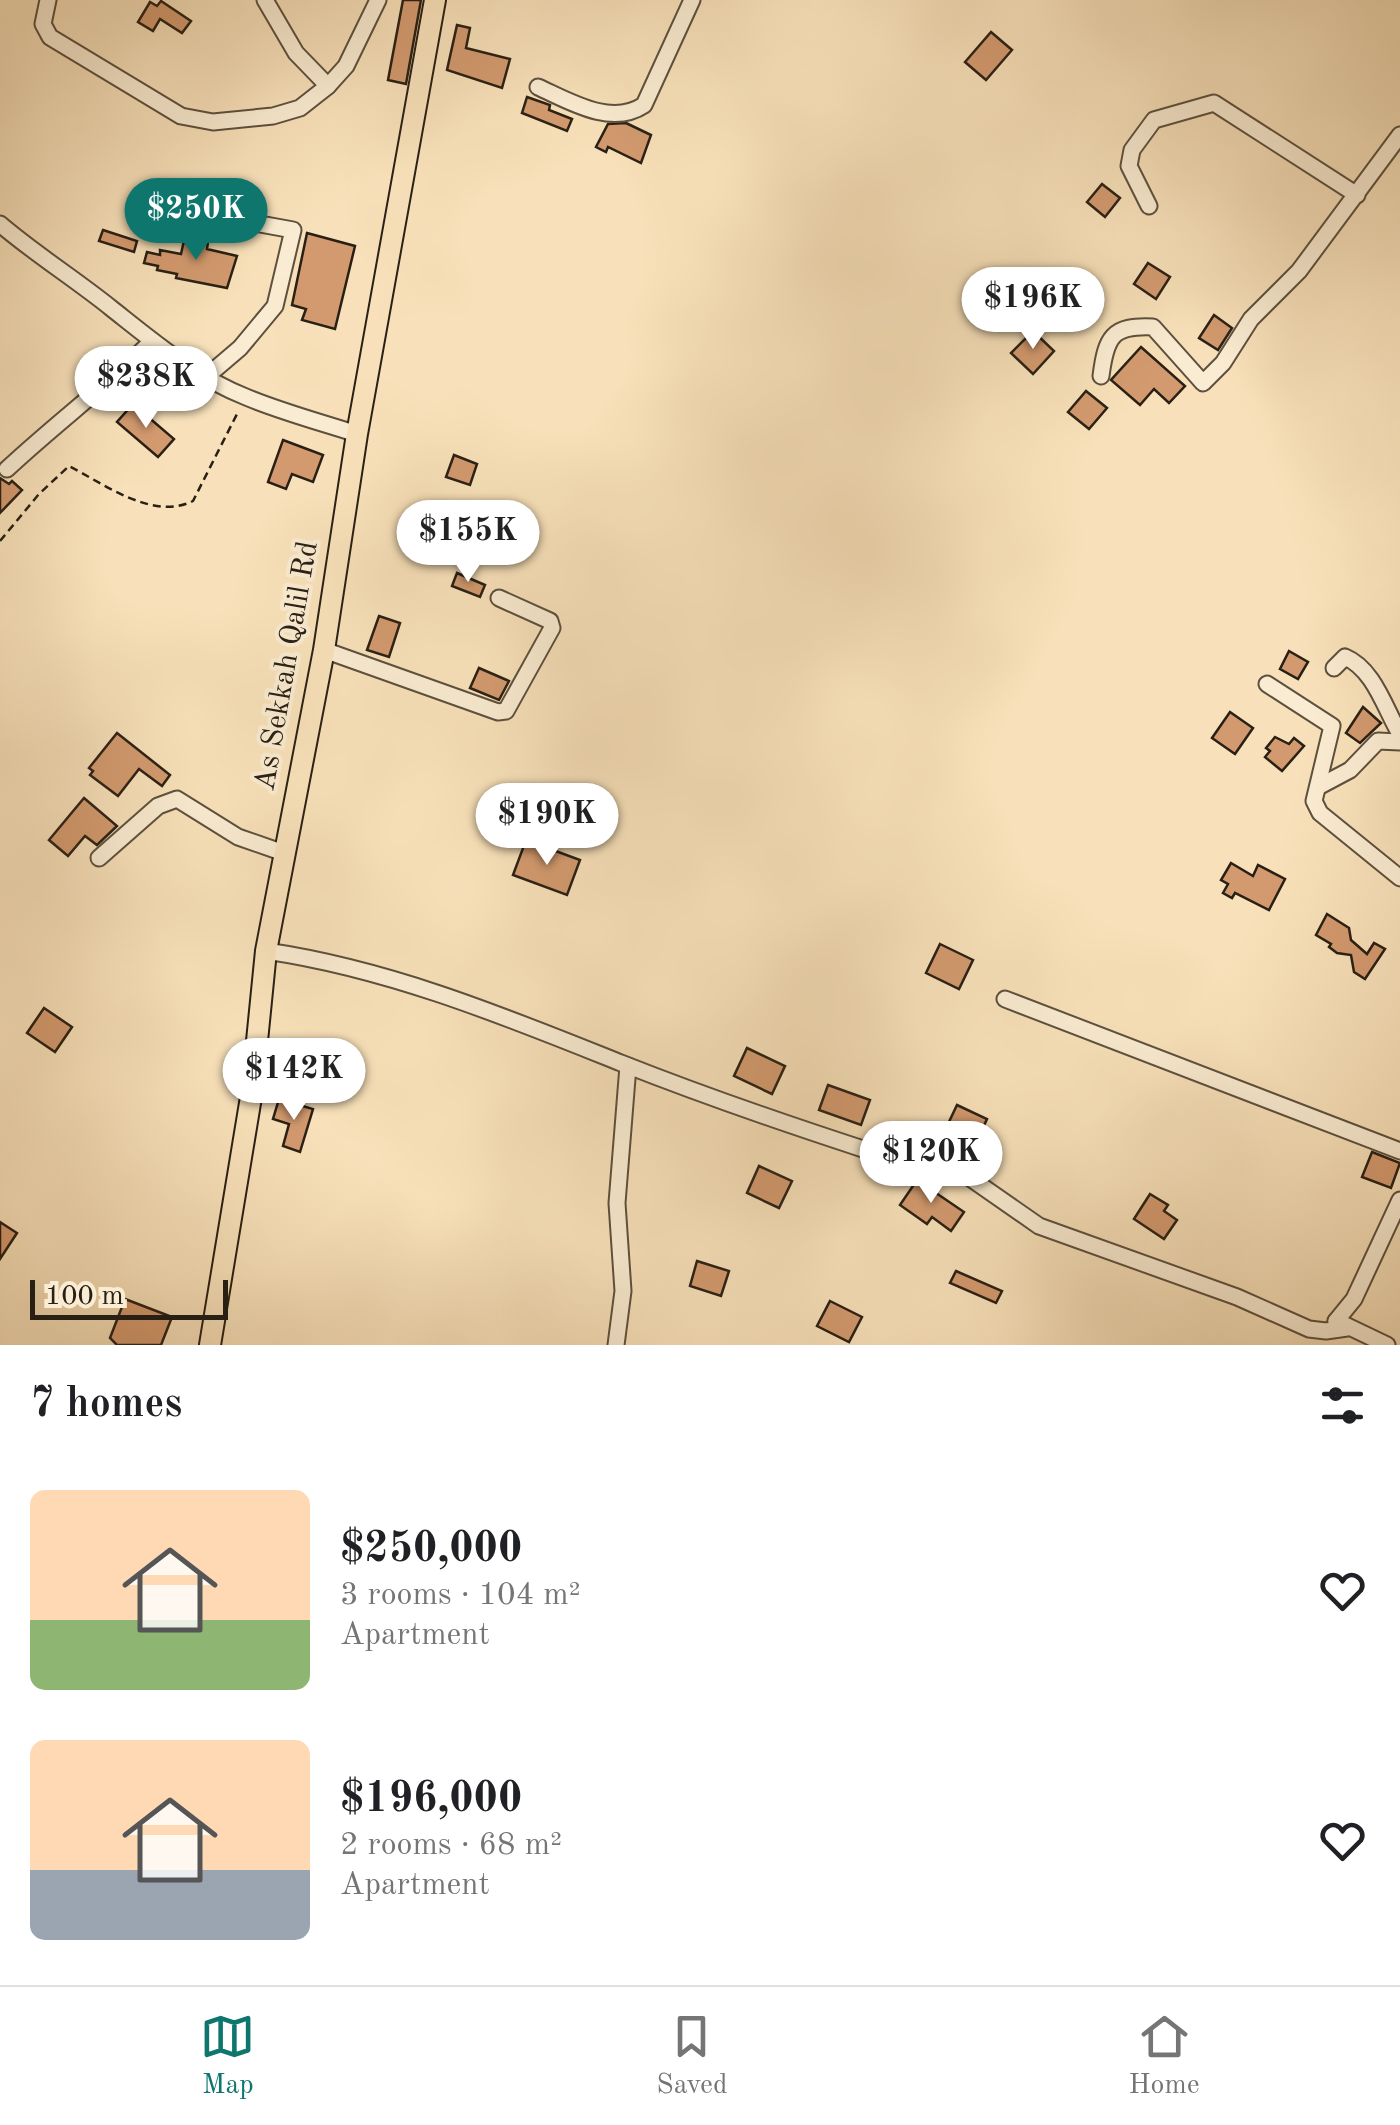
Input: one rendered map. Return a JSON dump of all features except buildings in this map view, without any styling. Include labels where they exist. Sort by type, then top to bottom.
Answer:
[{"type":"main road","name":"As Sekkah Qalil Rd","points":[[210,1345],[252,1091],[266,950],[324,650],[357,434],[435,0]]},
{"type":"street","points":[[48,0],[42,24],[50,37],[181,116],[213,122],[273,116],[300,108],[346,66],[378,0]]},
{"type":"street","points":[[264,0],[296,52],[328,86]]},
{"type":"street","points":[[538,86],[600,112],[634,111],[644,104],[692,0]]},
{"type":"street","points":[[1149,206],[1129,166],[1132,150],[1154,120],[1214,104],[1357,195]]},
{"type":"street","points":[[1101,376],[1105,349],[1114,333],[1132,326],[1153,327],[1203,383],[1222,363],[1251,319],[1299,272],[1400,135]]},
{"type":"street","points":[[140,196],[293,230],[275,306],[240,348],[206,377]]},
{"type":"street","points":[[0,224],[151,342],[206,377],[246,397],[357,434]]},
{"type":"street","points":[[8,469],[104,388],[151,342]]},
{"type":"street","points":[[324,650],[498,712],[506,711],[552,628],[550,621],[499,598]]},
{"type":"street","points":[[1334,668],[1346,656],[1354,660],[1370,679],[1400,734]]},
{"type":"street","points":[[1267,684],[1332,726],[1314,801],[1320,813],[1400,878]]},
{"type":"street","points":[[1318,787],[1350,770],[1378,741],[1400,742]]},
{"type":"street","points":[[99,858],[158,806],[177,799],[238,838],[284,854]]},
{"type":"street","points":[[266,950],[368,971],[438,993],[720,1102],[866,1150],[927,1148],[1039,1226],[1237,1297],[1308,1329],[1347,1328],[1336,1321]]},
{"type":"street","points":[[1005,1000],[1400,1151]]},
{"type":"street","points":[[616,1345],[623,1291],[617,1203],[628,1066]]},
{"type":"street","points":[[1336,1321],[1354,1299],[1400,1200]]},
{"type":"street","points":[[1336,1321],[1387,1345]]},
{"type":"path","points":[[0,541],[38,494],[69,466],[156,506],[178,508],[193,501],[246,397]]}]
